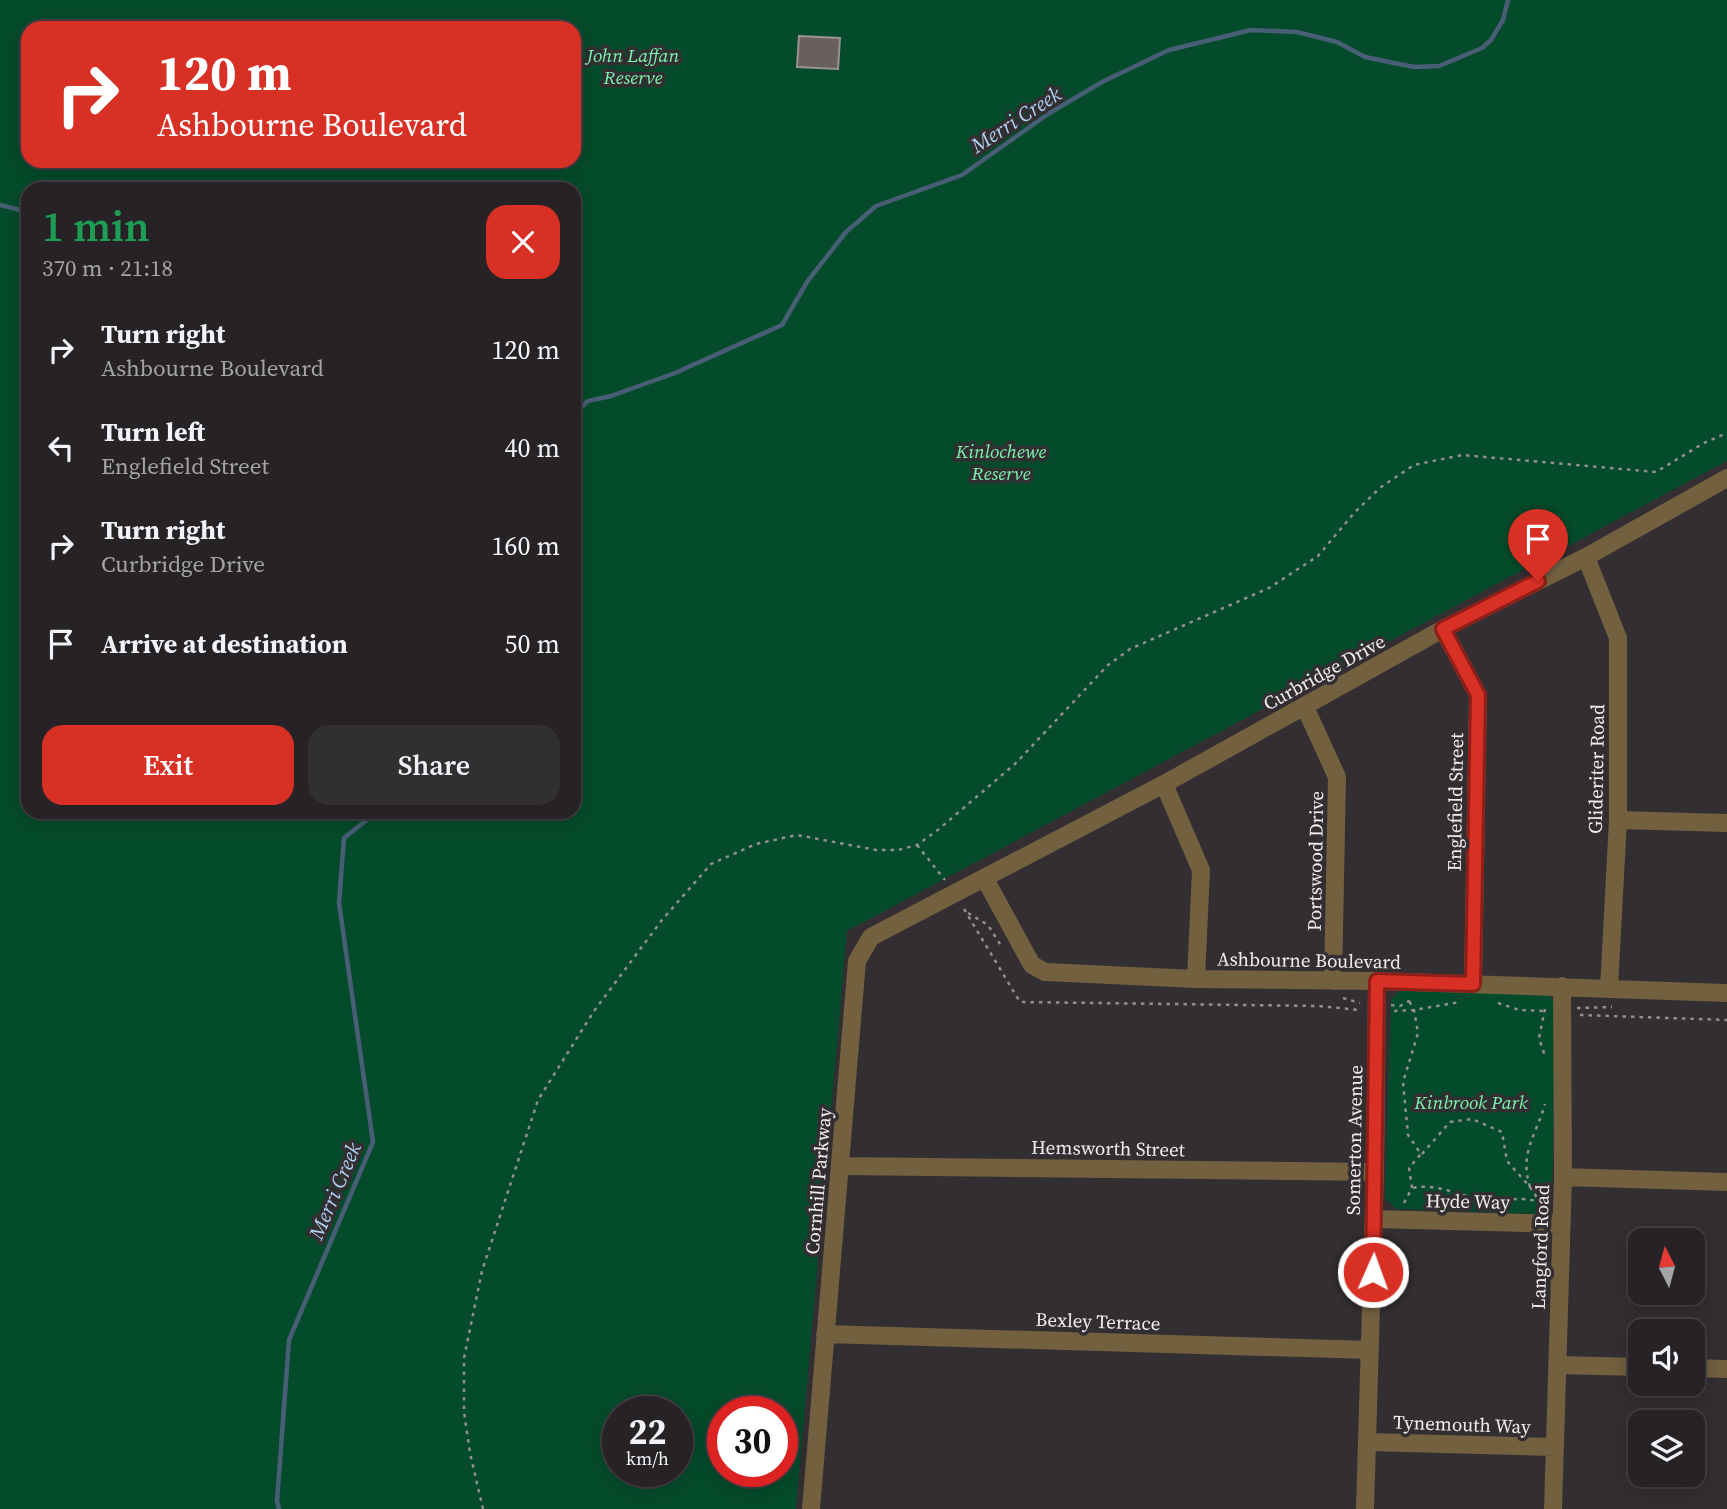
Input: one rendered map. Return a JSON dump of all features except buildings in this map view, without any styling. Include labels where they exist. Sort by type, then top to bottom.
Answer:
[{"type":"street","name":"Curbridge Drive","points":[[947,898],[1164,784],[1443,629],[1586,557],[1726,481]]},
{"type":"street","name":"Glideriter Road","points":[[1586,557],[1618,638],[1618,820],[1609,988]]},
{"type":"street","name":"Englefield Street","points":[[1443,629],[1478,695],[1473,984]]},
{"type":"street","name":"Portswood Drive","points":[[1305,707],[1337,777],[1333,981]]},
{"type":"street","points":[[1164,784],[1200,870],[1196,979]]},
{"type":"street","points":[[1618,820],[1727,823]]},
{"type":"street","name":"Ashbourne Boulevard","points":[[985,879],[1032,965],[1045,972],[1196,979],[1377,981],[1727,993]]},
{"type":"street","name":"Cornhill Parkway","points":[[811,1509],[858,961],[871,937],[947,898]]},
{"type":"street","name":"Somerton Avenue","points":[[1366,1509],[1377,981]]},
{"type":"street","name":"Langford Road","points":[[1553,1509],[1563,1177],[1553,1012],[1562,986]]},
{"type":"street","name":"Hemsworth Street","points":[[840,1166],[1375,1172]]},
{"type":"street","points":[[1563,1177],[1727,1182]]},
{"type":"street","name":"Hyde Way","points":[[1374,1219],[1562,1224]]},
{"type":"street","name":"Bexley Terrace","points":[[825,1334],[1370,1350]]},
{"type":"street","points":[[1557,1365],[1628,1367]]},
{"type":"street","points":[[1705,1368],[1727,1369]]},
{"type":"street","name":"Tynemouth Way","points":[[1368,1442],[1554,1447]]},
{"type":"path","points":[[483,1509],[466,1426],[464,1358],[482,1271],[538,1100],[594,1011],[662,920],[711,864],[756,844],[797,835],[876,850],[898,850],[917,845],[1016,763],[1108,665],[1130,649],[1269,588],[1318,556],[1354,513],[1381,487],[1414,465],[1462,455],[1656,472],[1704,443],[1727,433]]},
{"type":"path","points":[[917,845],[942,875],[947,898]]},
{"type":"path","points":[[1546,1059],[1539,1038],[1553,1012],[1562,986]]},
{"type":"path","points":[[1409,1000],[1414,1010],[1418,1033],[1403,1082],[1408,1135],[1421,1154]]},
{"type":"path","points":[[1553,1012],[1727,1020]]},
{"type":"path","points":[[1530,1187],[1525,1164],[1526,1153],[1538,1129],[1547,1097]]},
{"type":"path","points":[[1404,1220],[1405,1199],[1412,1188],[1409,1168],[1450,1122],[1472,1119],[1502,1132],[1507,1161],[1540,1202],[1521,1197],[1489,1200],[1430,1186],[1412,1188]]},
{"type":"green space","name":"Kinlochewe Reserve","points":[[0,0],[1727,0],[1727,461],[847,931],[798,1486],[798,1396],[707,1396],[707,1487],[798,1487],[796,1509],[0,1509]]},
{"type":"green space","name":"Kinbrook Park","points":[[1402,989],[1547,992],[1556,1005],[1552,1198],[1539,1214],[1396,1209],[1385,1198],[1391,999]]},
{"type":"waterway","name":"Merri Creek","points":[[581,408],[588,401],[611,396],[675,373],[782,325],[807,282],[846,232],[876,206],[962,175],[1048,114],[1102,82],[1169,50],[1251,30],[1297,32],[1337,42],[1365,57],[1414,67],[1439,66],[1482,48],[1491,40],[1503,20],[1508,0]]},
{"type":"waterway","points":[[0,205],[21,210]]},
{"type":"waterway","name":"Merri Creek","points":[[279,1509],[277,1501],[289,1340],[373,1142],[339,903],[344,838],[368,819]]},
{"type":"route","points":[[1373,1272],[1377,981],[1473,984],[1478,695],[1443,629],[1538,581]]},
{"type":"park label","name":"John Laffan Reserve","points":[[633,66]]}]
